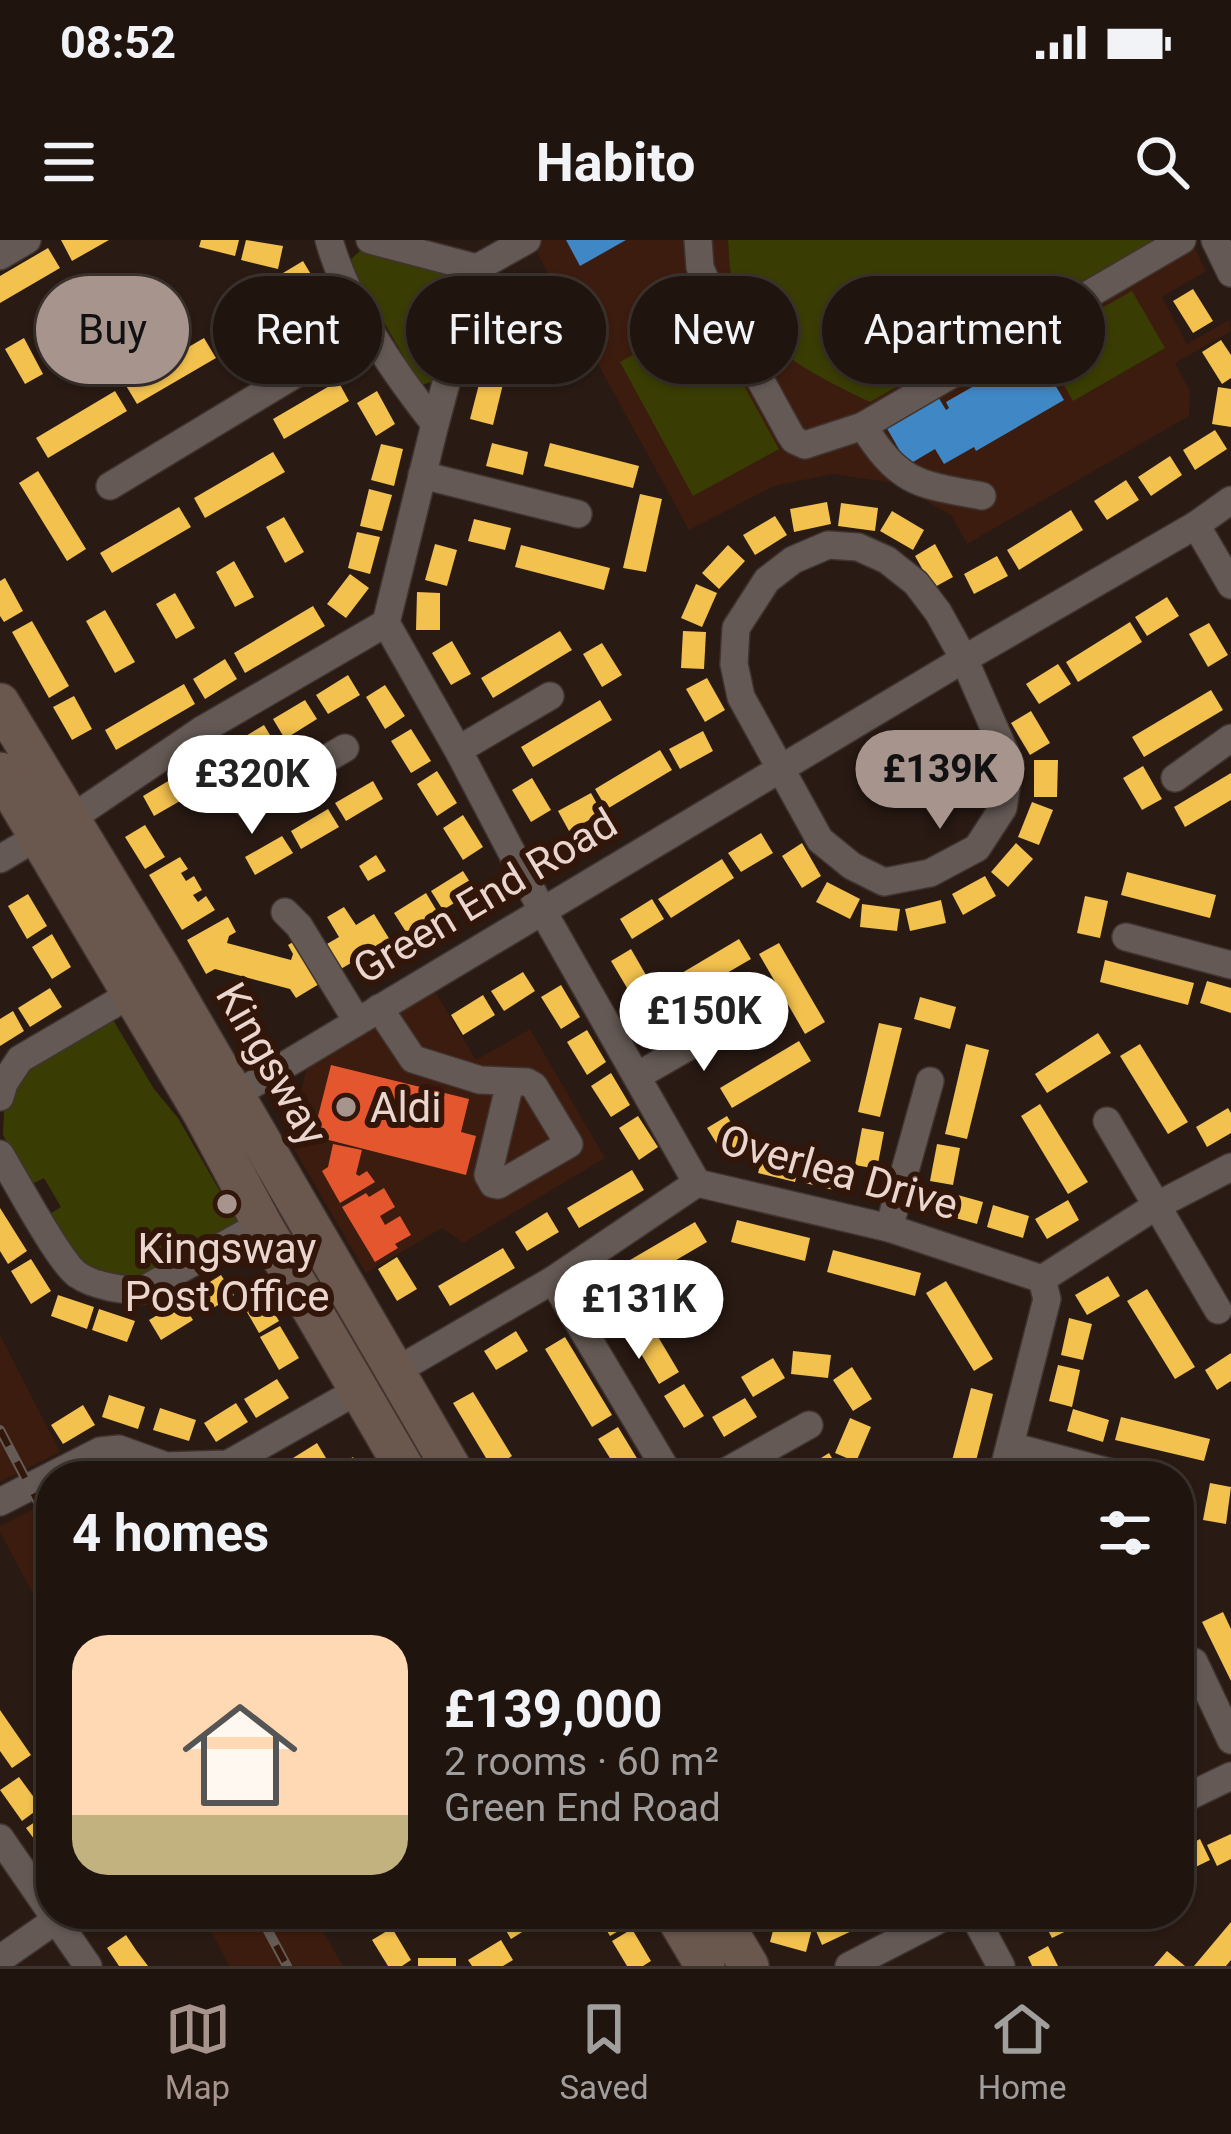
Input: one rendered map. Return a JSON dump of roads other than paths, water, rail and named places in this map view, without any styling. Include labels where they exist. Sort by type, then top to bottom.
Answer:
[{"type":"highway","name":"Kingsway","points":[[0,703],[131,994],[219,1104],[262,1224],[400,1461]]},
{"type":"highway","name":"Kingsway","points":[[0,772],[53,828],[219,1104],[396,1371],[447,1461]]},
{"type":"highway","points":[[683,1929],[706,1966]]},
{"type":"highway","points":[[727,1929],[749,1966]]},
{"type":"street","points":[[0,256],[27,240]]},
{"type":"street","points":[[328,240],[340,276]]},
{"type":"street","points":[[370,240],[478,268],[527,240]]},
{"type":"street","points":[[698,240],[704,277],[794,440],[805,445],[863,426],[1182,240]]},
{"type":"street","points":[[1215,240],[1231,273]]},
{"type":"street","points":[[0,859],[202,730],[386,622],[478,268]]},
{"type":"street","points":[[382,348],[435,424]]},
{"type":"street","points":[[110,486],[278,384]]},
{"type":"street","points":[[863,426],[887,462],[906,476],[982,496]]},
{"type":"street","points":[[422,475],[578,514]]},
{"type":"street","name":"Green End Road","points":[[219,1104],[1231,500]]},
{"type":"street","points":[[1196,525],[1231,585]]},
{"type":"street","points":[[829,545],[858,547],[887,560],[916,583],[938,612],[1010,764],[1003,808],[977,848],[930,873],[884,882],[852,866],[820,840],[780,771],[740,697],[734,664],[736,628],[767,580],[793,560],[829,545]]},
{"type":"street","name":"Overlea Drive","points":[[386,622],[697,1183],[889,1228],[1042,1279]]},
{"type":"street","points":[[458,750],[550,696]]},
{"type":"street","points":[[202,730],[248,806],[345,748]]},
{"type":"street","points":[[1175,778],[1231,738]]},
{"type":"street","points":[[286,912],[368,1015],[412,1059],[480,1080],[510,1083]]},
{"type":"street","points":[[1126,938],[1231,965]]},
{"type":"street","points":[[0,1096],[20,1059],[131,994]]},
{"type":"street","points":[[637,1076],[740,1017]]},
{"type":"street","points":[[889,1228],[931,1081]]},
{"type":"street","points":[[1107,1121],[1218,1310]]},
{"type":"street","points":[[0,1154],[69,1268],[88,1280],[143,1290],[262,1224]]},
{"type":"street","points":[[1006,1461],[1047,1299],[1042,1279],[1156,1206],[1231,1167]]},
{"type":"street","points":[[396,1371],[554,1280],[697,1183]]},
{"type":"street","points":[[554,1280],[661,1461]]},
{"type":"street","points":[[242,1461],[357,1391]]},
{"type":"street","points":[[745,1461],[809,1425]]},
{"type":"street","points":[[1010,1446],[1067,1461]]},
{"type":"street","points":[[79,1461],[100,1450],[119,1449],[146,1461]]},
{"type":"street","points":[[0,1502],[36,1483]]},
{"type":"street","points":[[1194,1662],[1231,1740]]},
{"type":"street","points":[[1194,1794],[1231,1776]]},
{"type":"street","points":[[0,1838],[36,1891]]},
{"type":"street","points":[[0,1959],[37,1929]]},
{"type":"street","points":[[62,1929],[88,1966]]},
{"type":"street","points":[[849,1966],[921,1929]]},
{"type":"street","points":[[981,1929],[1000,1966]]},
{"type":"railway","points":[[0,1430],[36,1498]]},
{"type":"railway","points":[[267,1929],[287,1966]]},
{"type":"place","name":"Aldi","points":[[346,1107]]},
{"type":"place","name":"Kingsway Post Office","points":[[227,1204]]}]
